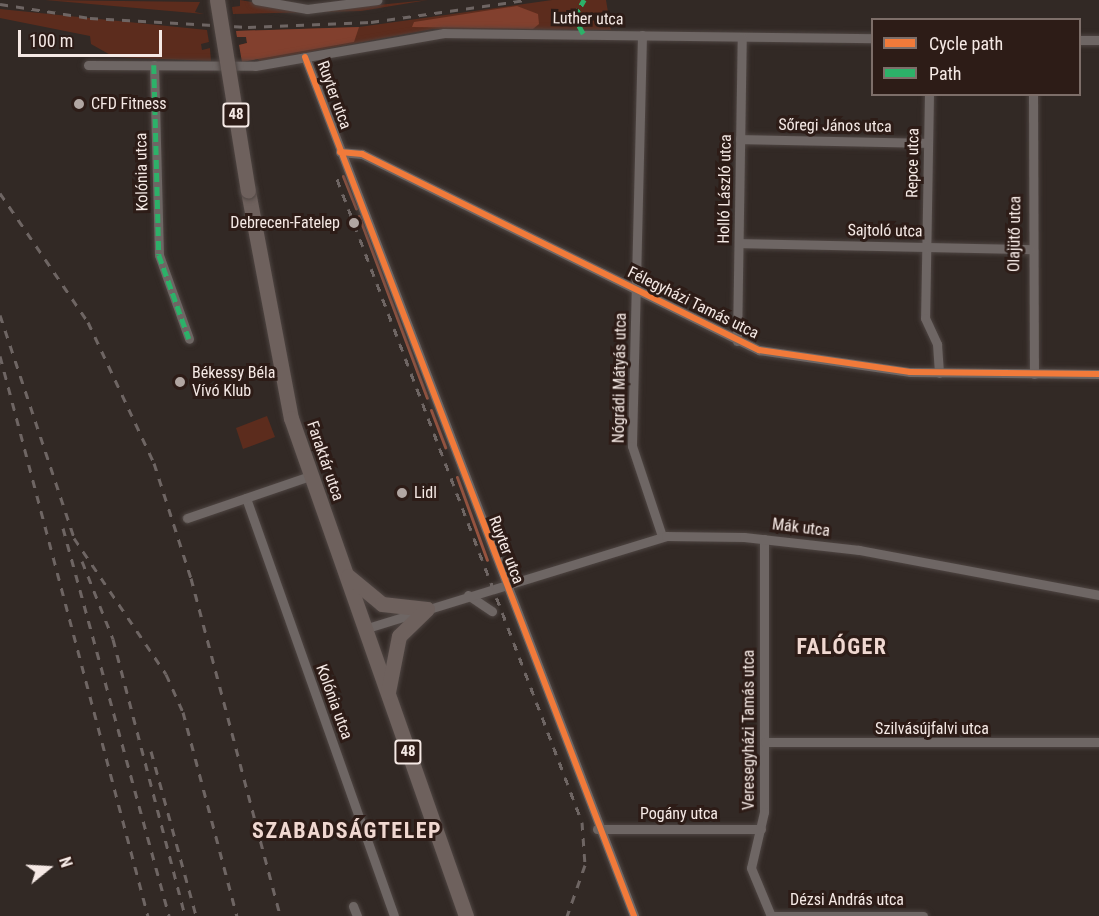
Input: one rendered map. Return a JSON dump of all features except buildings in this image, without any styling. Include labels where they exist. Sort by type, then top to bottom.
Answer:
[{"type":"main road","name":"Faraktár utca","points":[[217,0],[272,330],[302,453],[466,916]]},
{"type":"main road","points":[[344,570],[382,604],[427,609]]},
{"type":"main road","points":[[388,696],[399,636],[427,609]]},
{"type":"street","points":[[256,0],[307,9],[377,0]]},
{"type":"street","name":"Luther utca","points":[[154,65],[255,66],[431,33],[871,38]]},
{"type":"street","name":"Nógrádi Mátyás utca","points":[[642,35],[632,456],[662,536]]},
{"type":"street","name":"Holló László utca","points":[[737,341],[742,37]]},
{"type":"street","points":[[1081,40],[1099,40]]},
{"type":"street","name":"Ruyter utca","points":[[305,57],[597,829],[634,916]]},
{"type":"street","points":[[88,65],[154,65]]},
{"type":"street","name":"Kolónia utca","points":[[154,65],[159,255],[189,339]]},
{"type":"street","name":"Repce utca","points":[[929,96],[925,318],[937,344],[939,373]]},
{"type":"street","name":"Olajütő utca","points":[[1033,96],[1030,249],[1034,374]]},
{"type":"street","name":"Sőregi János utca","points":[[740,139],[928,143]]},
{"type":"street","name":"Félegyházi Tamás utca","points":[[340,152],[362,154],[737,341],[792,358],[939,373],[1099,374]]},
{"type":"street","name":"Sajtoló utca","points":[[739,243],[1030,249]]},
{"type":"street","points":[[187,518],[310,477]]},
{"type":"street","name":"Kolónia utca","points":[[246,498],[394,916]]},
{"type":"street","name":"Mák utca","points":[[364,629],[503,583],[662,536],[764,539],[890,554],[1099,595]]},
{"type":"street","name":"Veresegyházi Tamás utca","points":[[764,539],[765,742],[761,829],[751,870],[771,916]]},
{"type":"street","points":[[468,595],[492,611]]},
{"type":"street","name":"Szilvásújfalvi utca","points":[[765,742],[1099,742]]},
{"type":"street","name":"Pogány utca","points":[[597,829],[761,829]]},
{"type":"street","points":[[353,906],[357,916]]},
{"type":"street","name":"Dézsi András utca","points":[[771,916],[923,916]]},
{"type":"shaded area","points":[[45,0],[200,2],[195,12],[204,14]]},
{"type":"shaded area","points":[[240,0],[307,12],[428,0],[361,11],[233,14],[232,7],[240,6]]},
{"type":"shaded area","points":[[552,0],[606,0],[611,30],[433,29],[260,61],[239,45],[247,43],[246,37],[237,37],[236,31],[359,27]]},
{"type":"shaded area","points":[[517,6],[538,14],[539,24],[533,29],[412,27],[414,22]]},
{"type":"shaded area","points":[[0,9],[207,30],[209,42],[201,44],[202,50],[210,48],[211,61],[114,57],[91,44],[90,36],[0,18]]},
{"type":"shaded area","points":[[359,27],[354,42],[242,62],[239,45],[247,43],[246,37],[237,37],[236,31]]},
{"type":"shaded area","points":[[267,416],[275,437],[243,449],[236,428]]},
{"type":"waterway","points":[[343,176],[356,208]]},
{"type":"waterway","points":[[359,216],[427,398]]},
{"type":"waterway","points":[[431,410],[445,447]]},
{"type":"waterway","points":[[457,477],[487,560]]},
{"type":"railway","points":[[0,4],[90,18],[248,27],[371,22],[526,0]]},
{"type":"railway","points":[[337,179],[582,822],[585,865],[567,916]]},
{"type":"railway","points":[[0,193],[88,322],[154,463],[191,578],[280,916]]},
{"type":"railway","points":[[0,315],[74,538],[166,674],[183,712],[237,916]]},
{"type":"railway","points":[[0,356],[148,916]]},
{"type":"railway","points":[[63,528],[169,916]]},
{"type":"railway","points":[[82,561],[113,639],[185,916]]},
{"type":"railway","points":[[151,751],[196,916]]},
{"type":"marked path","points":[[583,34],[574,17],[584,0]]},
{"type":"marked path","points":[[154,65],[159,255],[189,339]]},
{"type":"cycle path","points":[[305,57],[634,916]]},
{"type":"cycle path","points":[[340,152],[362,154],[759,350],[910,372],[1099,374]]},
{"type":"place","name":"CFD Fitness","points":[[79,104]]},
{"type":"place","name":"Debrecen-Fatelep","points":[[354,223]]},
{"type":"place","name":"Békessy Béla Vívó Klub","points":[[180,382]]},
{"type":"place","name":"Lidl","points":[[402,493]]},
{"type":"district","name":"FALÓGER","points":[[842,647]]},
{"type":"district","name":"SZABADSÁGTELEP","points":[[347,831]]}]
